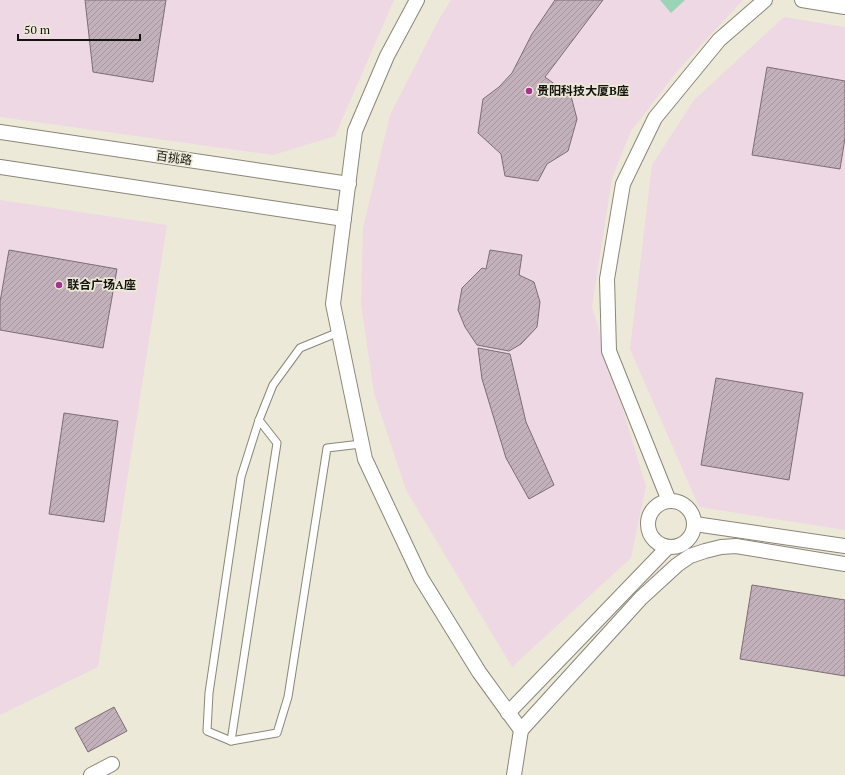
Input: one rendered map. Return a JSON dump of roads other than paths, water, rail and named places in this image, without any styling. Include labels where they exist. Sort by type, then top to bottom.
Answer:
[{"type":"street","points":[[417,0],[387,56],[355,131],[333,304],[364,459],[421,578],[479,672],[521,730]]},
{"type":"street","points":[[669,501],[610,351],[607,279],[623,184],[655,118],[719,40],[765,0]]},
{"type":"street","points":[[802,0],[845,7]]},
{"type":"street","name":"百挑路","points":[[0,132],[349,184]]},
{"type":"street","points":[[0,167],[344,219]]},
{"type":"street","points":[[676,501],[689,509],[695,524],[689,539],[683,545],[667,548],[654,540],[650,534],[648,520],[656,507],[662,503],[676,501]]},
{"type":"street","points":[[695,524],[845,546]]},
{"type":"street","points":[[514,775],[521,730],[641,598],[677,565],[690,556],[721,547],[736,546],[845,564]]},
{"type":"street","points":[[508,713],[667,548]]},
{"type":"street","points":[[91,775],[112,764]]},
{"type":"lane","points":[[339,332],[300,348],[273,385],[259,420],[241,477],[209,693],[208,731],[231,741],[277,734],[288,698],[327,448],[362,444]]},
{"type":"lane","points":[[231,741],[277,443],[259,420]]},
{"type":"place","name":"贵阳科技大厦B座","points":[[529,91]]},
{"type":"place","name":"联合广场A座","points":[[59,285]]}]
